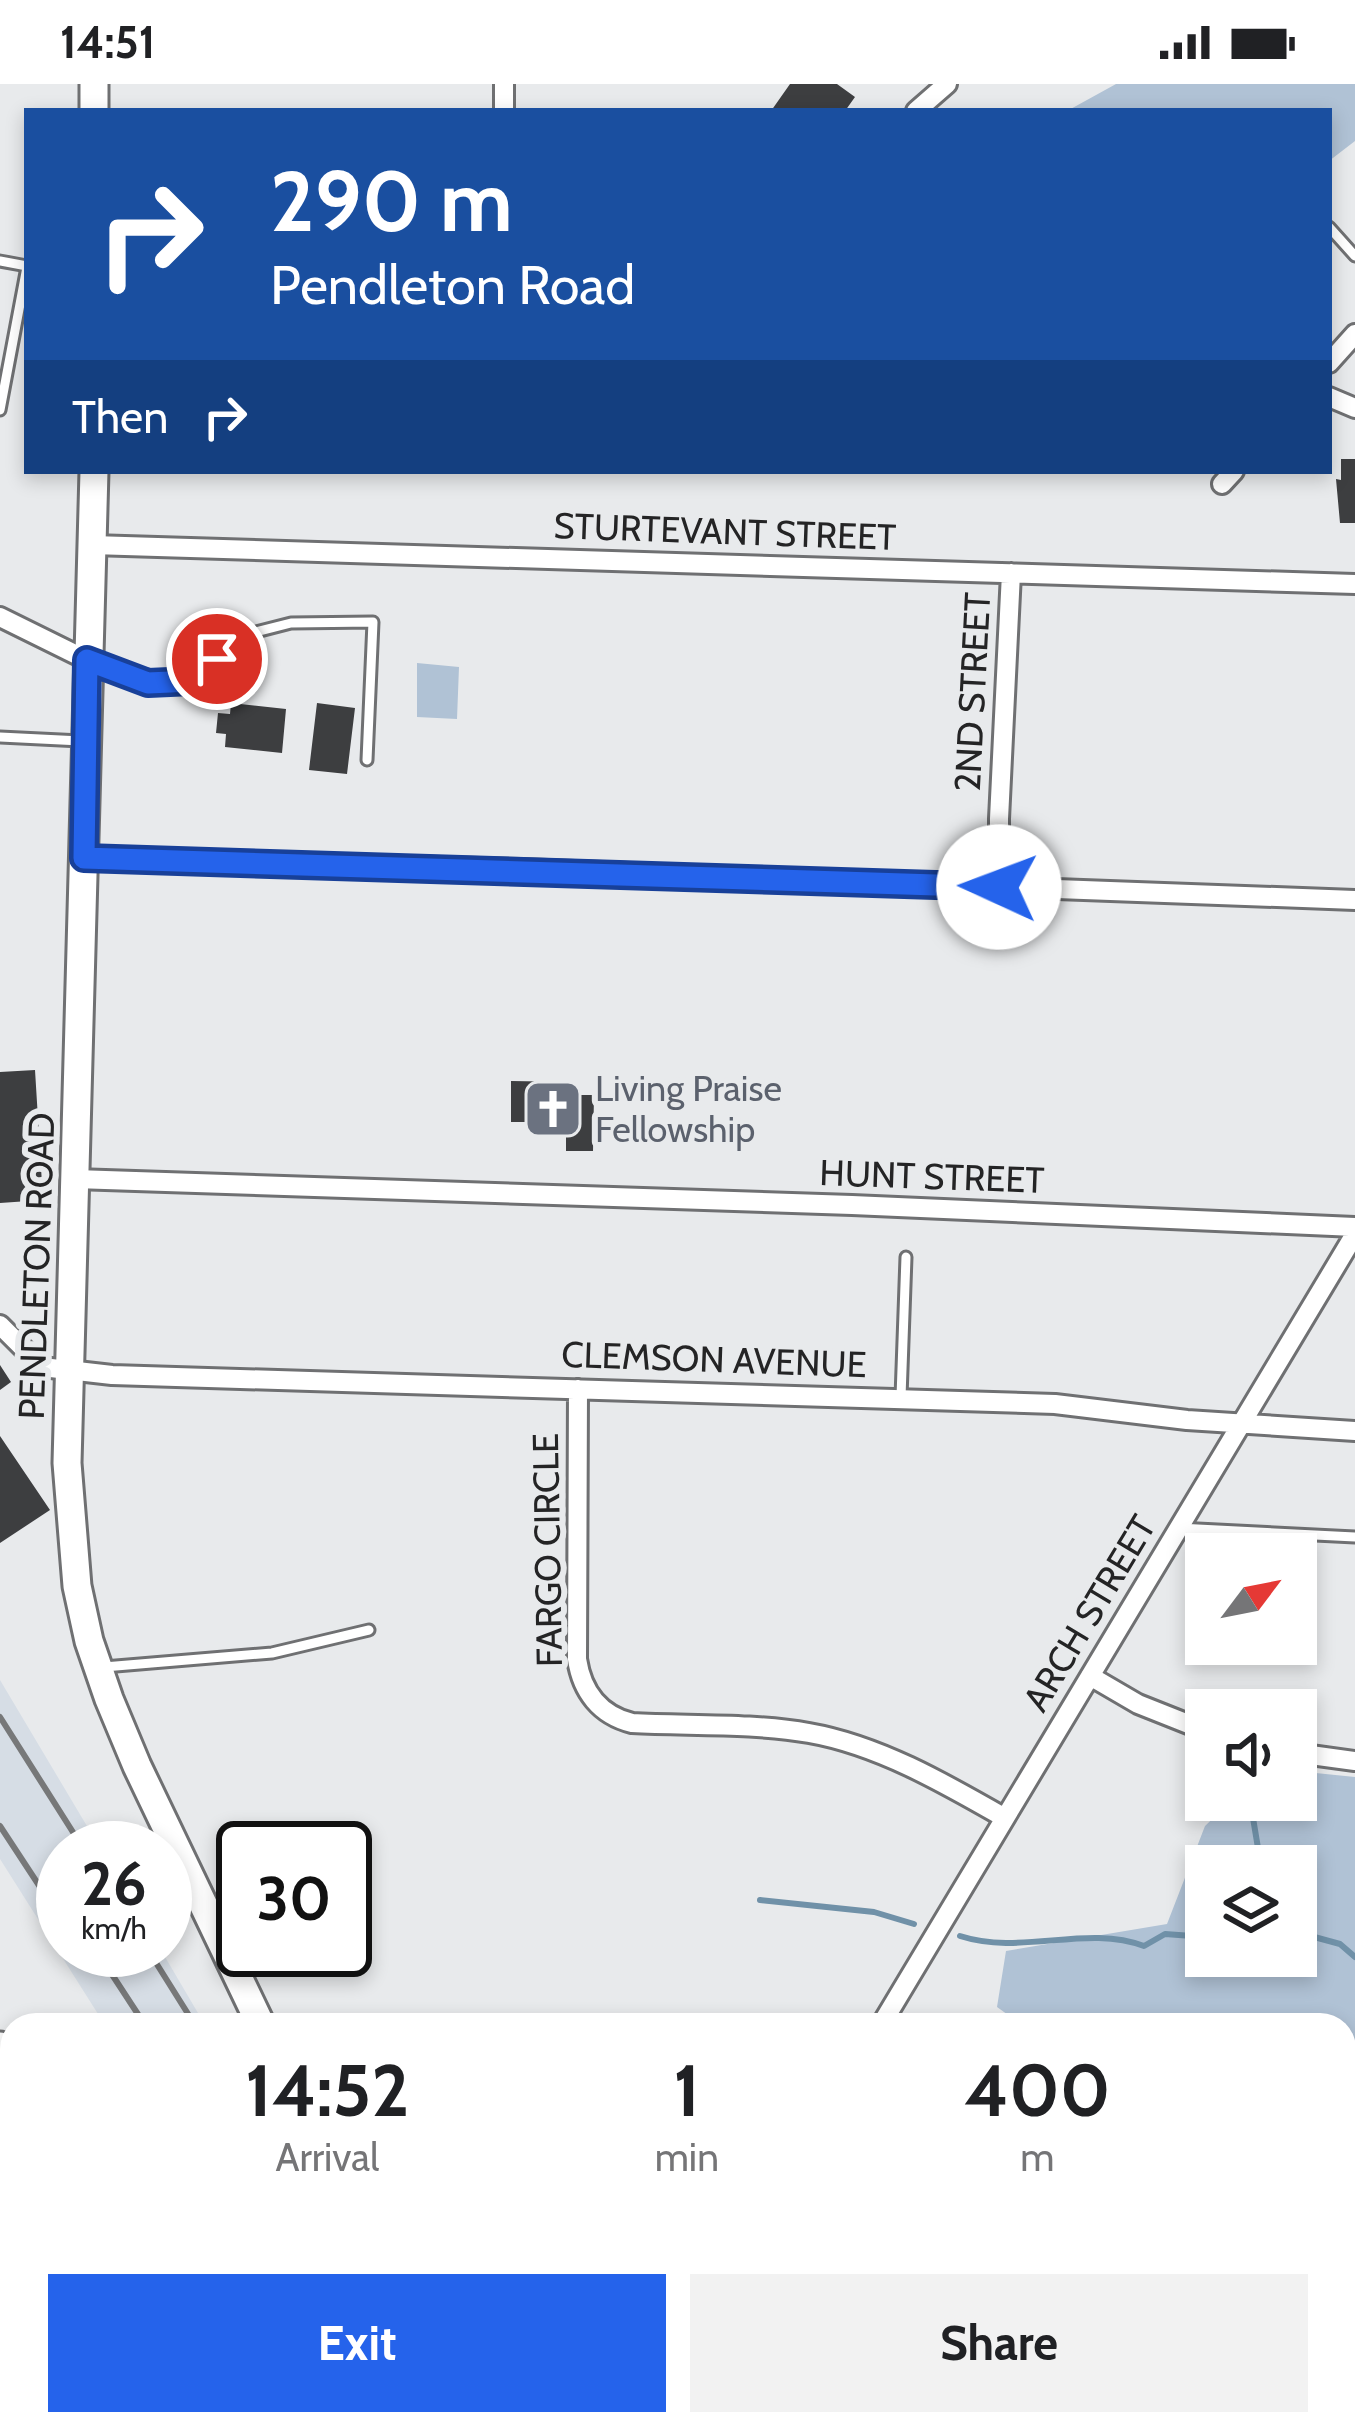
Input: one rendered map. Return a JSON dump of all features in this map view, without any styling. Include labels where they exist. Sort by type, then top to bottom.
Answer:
[{"type":"street","points":[[919,108],[947,84]]},
{"type":"street","points":[[1332,360],[1355,334]]},
{"type":"street","name":"PENDLETON ROAD","points":[[94,474],[69,1371],[70,1532],[77,1586],[98,1668],[137,1766],[255,2013]]},
{"type":"street","name":"STURTEVANT STREET","points":[[92,544],[1355,584]]},
{"type":"street","name":"2ND STREET","points":[[999,887],[1011,573]]},
{"type":"street","points":[[0,617],[87,660]]},
{"type":"street","points":[[84,858],[1355,900]]},
{"type":"street","name":"HUNT STREET","points":[[75,1179],[852,1205],[1355,1231]]},
{"type":"street","name":"ARCH STREET","points":[[888,2013],[1355,1231]]},
{"type":"street","points":[[0,1325],[43,1367],[69,1371]]},
{"type":"street","name":"CLEMSON AVENUE","points":[[69,1371],[1055,1404],[1355,1432]]},
{"type":"street","name":"FARGO CIRCLE","points":[[578,1389],[577,1659],[583,1685],[596,1704],[632,1723],[781,1730],[848,1742],[1005,1818]]},
{"type":"street","points":[[1090,1676],[1138,1704],[1185,1723]]},
{"type":"street","points":[[1317,1756],[1355,1761]]},
{"type":"lane","points":[[1332,230],[1355,256]]},
{"type":"lane","points":[[0,410],[24,283]]},
{"type":"lane","points":[[87,660],[148,683],[192,681],[240,636],[291,623],[373,622],[367,760]]},
{"type":"lane","points":[[0,736],[86,741]]},
{"type":"lane","points":[[901,1397],[906,1257]]},
{"type":"lane","points":[[1178,1528],[1355,1537]]},
{"type":"lane","points":[[98,1668],[272,1653],[369,1630]]},
{"type":"shaded area","points":[[1116,84],[1355,84],[1355,141],[1332,159],[1332,108],[1072,108]]},
{"type":"shaded area","points":[[417,663],[459,667],[457,719],[417,717]]},
{"type":"shaded area","points":[[0,1680],[84,1821],[36,1821],[36,1916],[0,1859]]},
{"type":"shaded area","points":[[1317,1773],[1355,1777],[1355,2013],[1005,2013],[997,2007],[1006,1951],[1167,1924],[1185,1878],[1185,1977],[1317,1977],[1317,1845],[1198,1845],[1210,1821],[1317,1821]]},
{"type":"shaded area","points":[[75,1977],[177,1977],[198,2013],[97,2013]]},
{"type":"building","points":[[790,84],[837,84],[855,97],[847,108],[773,108]]},
{"type":"building","points":[[1341,459],[1355,459],[1355,523],[1340,523],[1336,479],[1341,480]]},
{"type":"building","points":[[231,703],[286,709],[282,753],[225,747],[226,734],[216,733],[218,713],[230,714]]},
{"type":"building","points":[[317,703],[355,708],[347,774],[309,770]]},
{"type":"building","points":[[35,1070],[43,1200],[0,1203],[0,1072]]},
{"type":"building","name":"Living Praise Fellowship","points":[[511,1081],[572,1082],[572,1095],[594,1095],[593,1151],[566,1151],[566,1133],[558,1133],[558,1122],[511,1122]]},
{"type":"building","points":[[0,1365],[11,1382],[0,1390]]},
{"type":"building","points":[[0,1436],[50,1510],[0,1543]]},
{"type":"waterway","points":[[1254,1821],[1258,1845]]},
{"type":"waterway","points":[[760,1900],[874,1912],[914,1924]]},
{"type":"waterway","points":[[960,1936],[1007,1943],[1100,1938],[1144,1946],[1165,1934],[1185,1935]]},
{"type":"waterway","points":[[1317,1938],[1340,1944],[1355,1957]]},
{"type":"railway","points":[[0,1717],[66,1821]]},
{"type":"railway","points":[[0,1826],[36,1881]]},
{"type":"railway","points":[[114,1977],[137,2013]]},
{"type":"railway","points":[[165,1977],[187,2013]]},
{"type":"place","name":"Living Praise Fellowship","points":[[553,1109]]},
{"type":"route","points":[[217,659],[192,681],[148,683],[87,660],[84,858],[999,887]]}]
